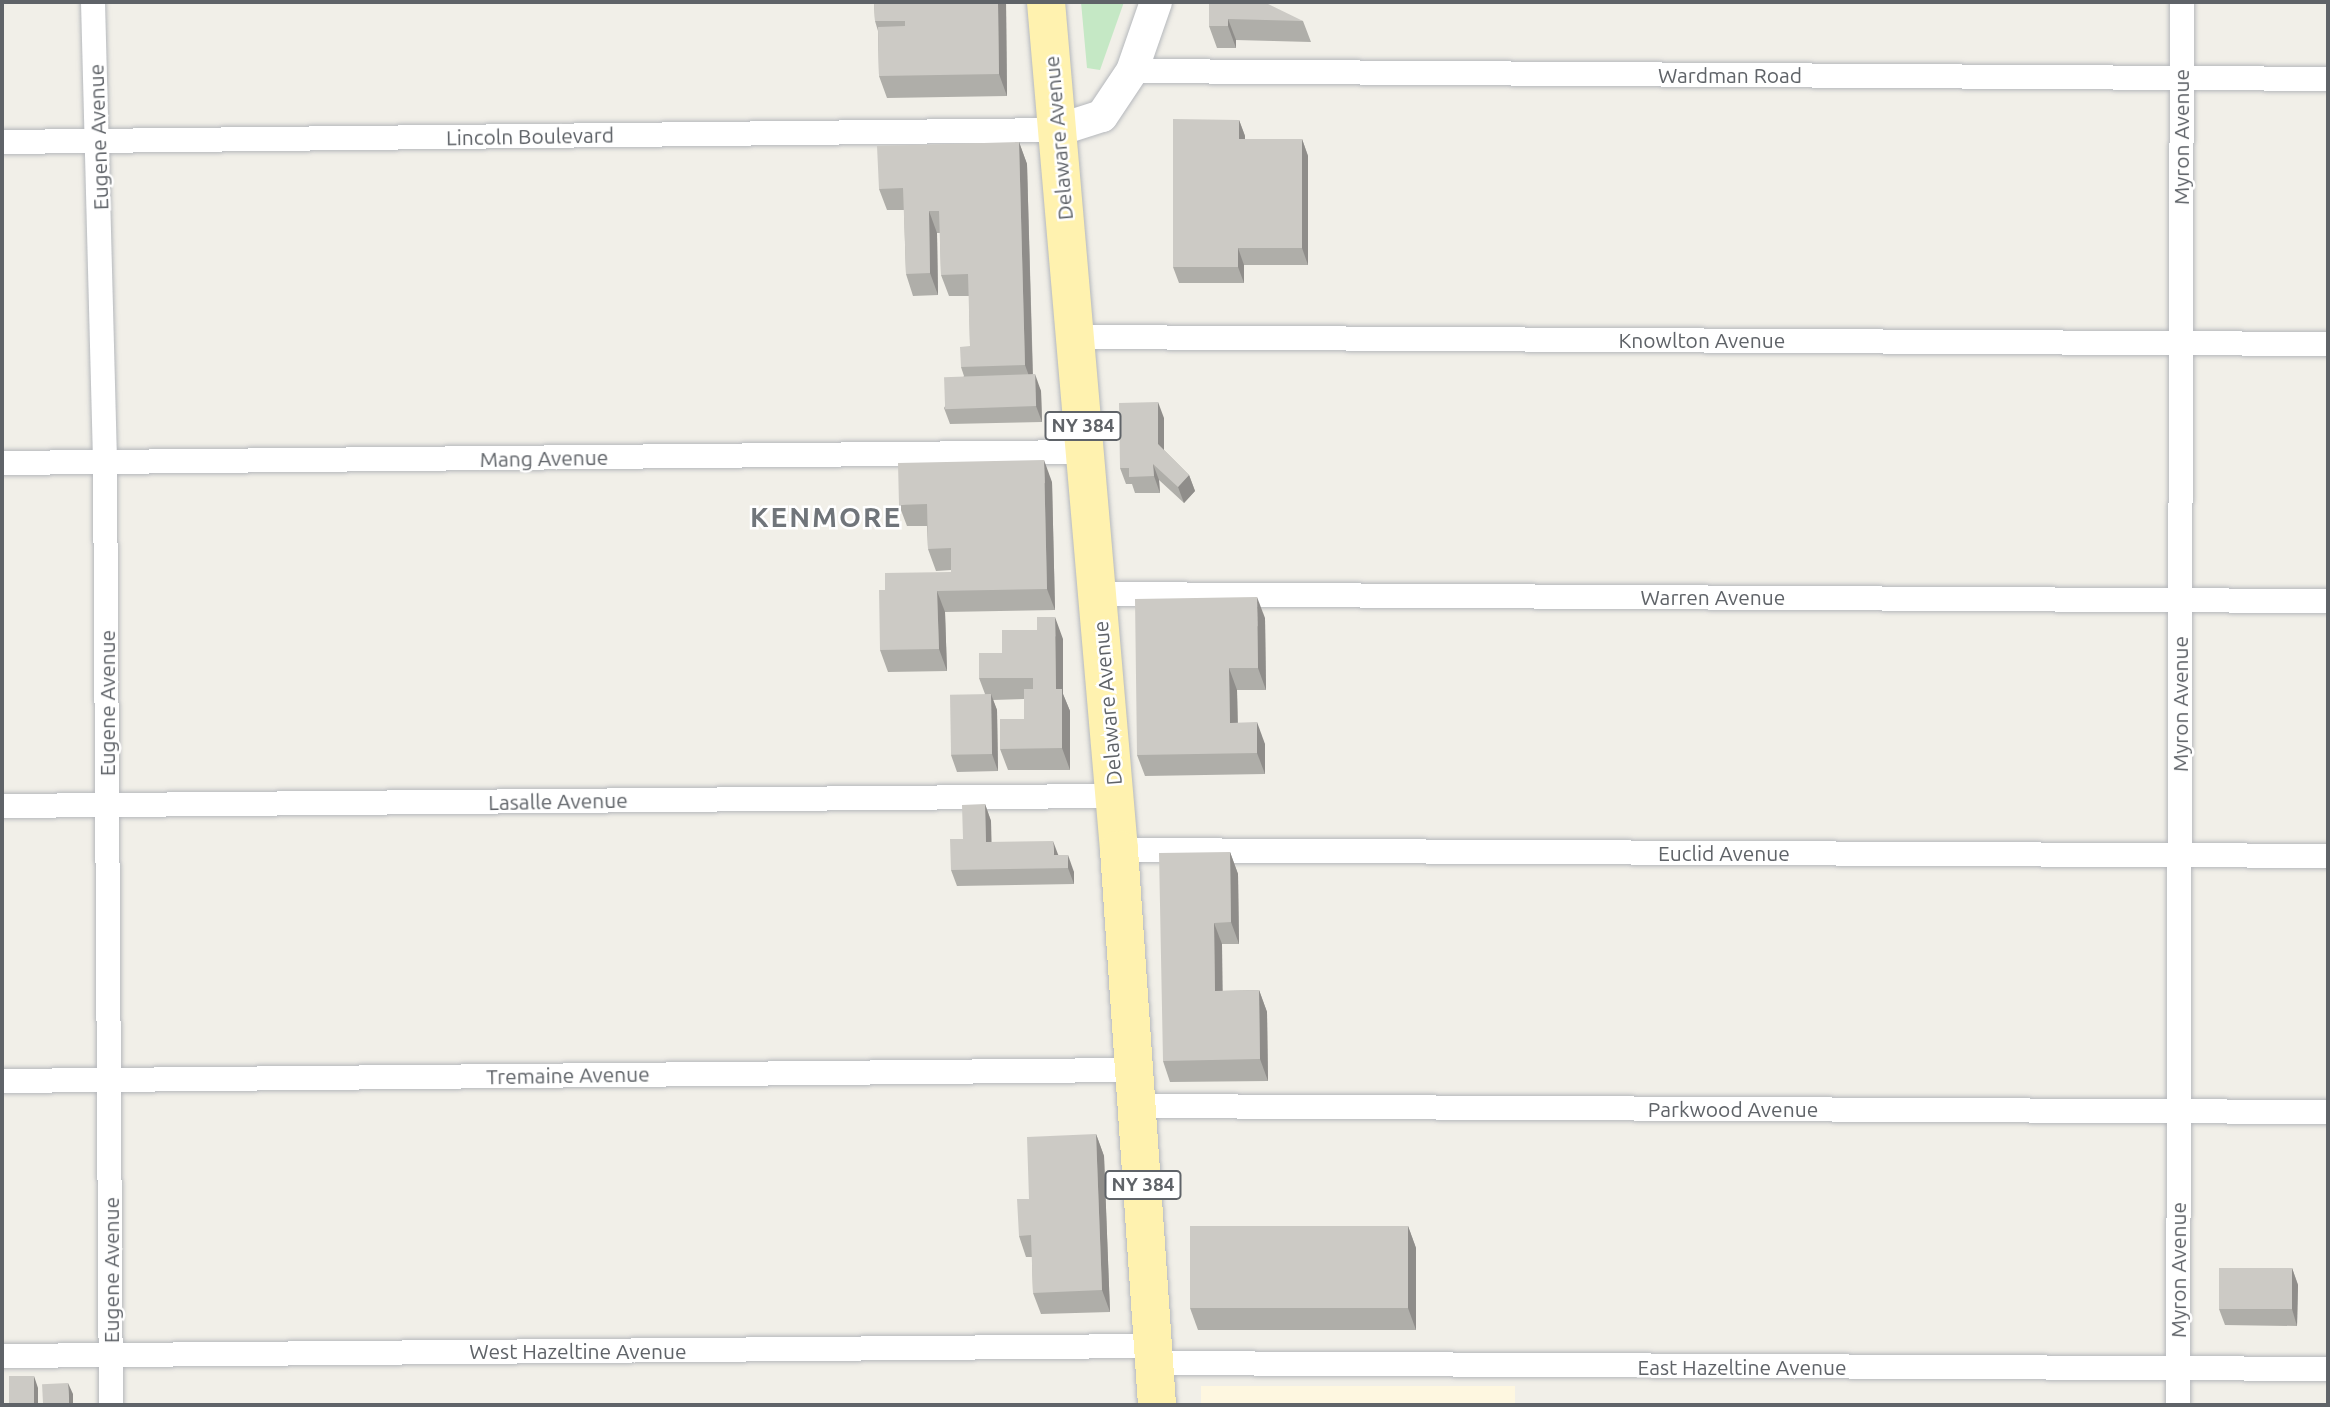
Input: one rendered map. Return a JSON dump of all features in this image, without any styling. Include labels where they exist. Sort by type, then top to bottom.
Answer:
[{"type":"main road","name":"Delaware Avenue","points":[[1046,2],[1119,849],[1157,1405]]},
{"type":"street","name":"Eugene Avenue","points":[[93,2],[99,141],[105,462],[111,1405]]},
{"type":"street","points":[[1058,130],[1102,116],[1132,71],[1156,2]]},
{"type":"street","name":"Myron Avenue","points":[[2178,1405],[2182,2]]},
{"type":"street","name":"Wardman Road","points":[[1132,71],[2328,79]]},
{"type":"street","name":"Lincoln Boulevard","points":[[2,142],[1058,130]]},
{"type":"street","name":"Knowlton Avenue","points":[[1076,337],[2328,344]]},
{"type":"street","name":"Mang Avenue","points":[[2,463],[1086,452]]},
{"type":"street","name":"Warren Avenue","points":[[1098,594],[2328,601]]},
{"type":"street","name":"Lasalle Avenue","points":[[2,806],[1114,796]]},
{"type":"street","name":"Euclid Avenue","points":[[1119,849],[2328,856]]},
{"type":"street","name":"Tremaine Avenue","points":[[2,1081],[1137,1088]]},
{"type":"street","name":"Parkwood Avenue","points":[[1137,1088],[2328,1112]]},
{"type":"street","name":"West Hazeltine Avenue","points":[[2,1356],[1154,1355]]},
{"type":"street","name":"East Hazeltine Avenue","points":[[1154,1355],[2328,1369]]},
{"type":"shaded area","points":[[1201,1386],[1515,1386],[1515,1405],[1201,1405]]},
{"type":"green space","points":[[1081,2],[1124,2],[1100,70],[1087,68]]},
{"type":"building","points":[[874,2],[998,2],[999,74],[879,76],[878,27],[905,26],[905,21],[875,21]]},
{"type":"building","points":[[1209,2],[1264,2],[1303,21],[1228,19],[1228,26],[1209,26]]},
{"type":"building","points":[[1173,119],[1239,120],[1239,139],[1302,139],[1302,248],[1238,248],[1238,267],[1173,267]]},
{"type":"building","points":[[1019,142],[1025,365],[961,367],[960,347],[970,346],[968,274],[941,275],[939,211],[929,211],[930,273],[906,274],[903,188],[879,189],[877,146]]},
{"type":"building","points":[[1035,374],[1036,406],[945,409],[944,377]]},
{"type":"building","points":[[1158,402],[1158,444],[1189,475],[1178,487],[1153,464],[1154,476],[1129,477],[1129,468],[1120,468],[1119,403]]},
{"type":"building","points":[[1044,460],[1047,589],[937,591],[939,649],[880,650],[879,590],[885,590],[885,573],[951,572],[951,548],[928,549],[927,504],[899,505],[898,463]]},
{"type":"building","points":[[1257,597],[1258,668],[1229,668],[1230,723],[1257,722],[1257,753],[1137,755],[1135,599]]},
{"type":"building","points":[[1037,617],[1055,617],[1056,689],[1062,689],[1062,748],[1000,749],[1000,719],[1024,719],[1024,689],[1033,689],[1033,678],[979,678],[979,653],[1002,653],[1002,630],[1037,630]]},
{"type":"building","points":[[991,694],[992,754],[951,755],[950,695]]},
{"type":"building","points":[[985,804],[986,842],[1053,841],[1054,855],[1068,855],[1068,868],[951,870],[950,839],[963,839],[962,805]]},
{"type":"building","points":[[1230,852],[1231,922],[1214,923],[1215,991],[1259,990],[1260,1059],[1163,1061],[1159,853]]},
{"type":"building","points":[[1096,1134],[1102,1290],[1033,1293],[1031,1235],[1019,1236],[1017,1199],[1029,1199],[1027,1137]]},
{"type":"building","points":[[1190,1226],[1408,1226],[1408,1308],[1190,1308]]},
{"type":"building","points":[[2219,1268],[2292,1268],[2292,1309],[2219,1309]]},
{"type":"building","points":[[9,1376],[34,1376],[34,1405],[9,1405]]},
{"type":"building","points":[[68,1383],[69,1405],[43,1405],[42,1384]]},
{"type":"district","name":"KENMORE","points":[[826,517]]}]
